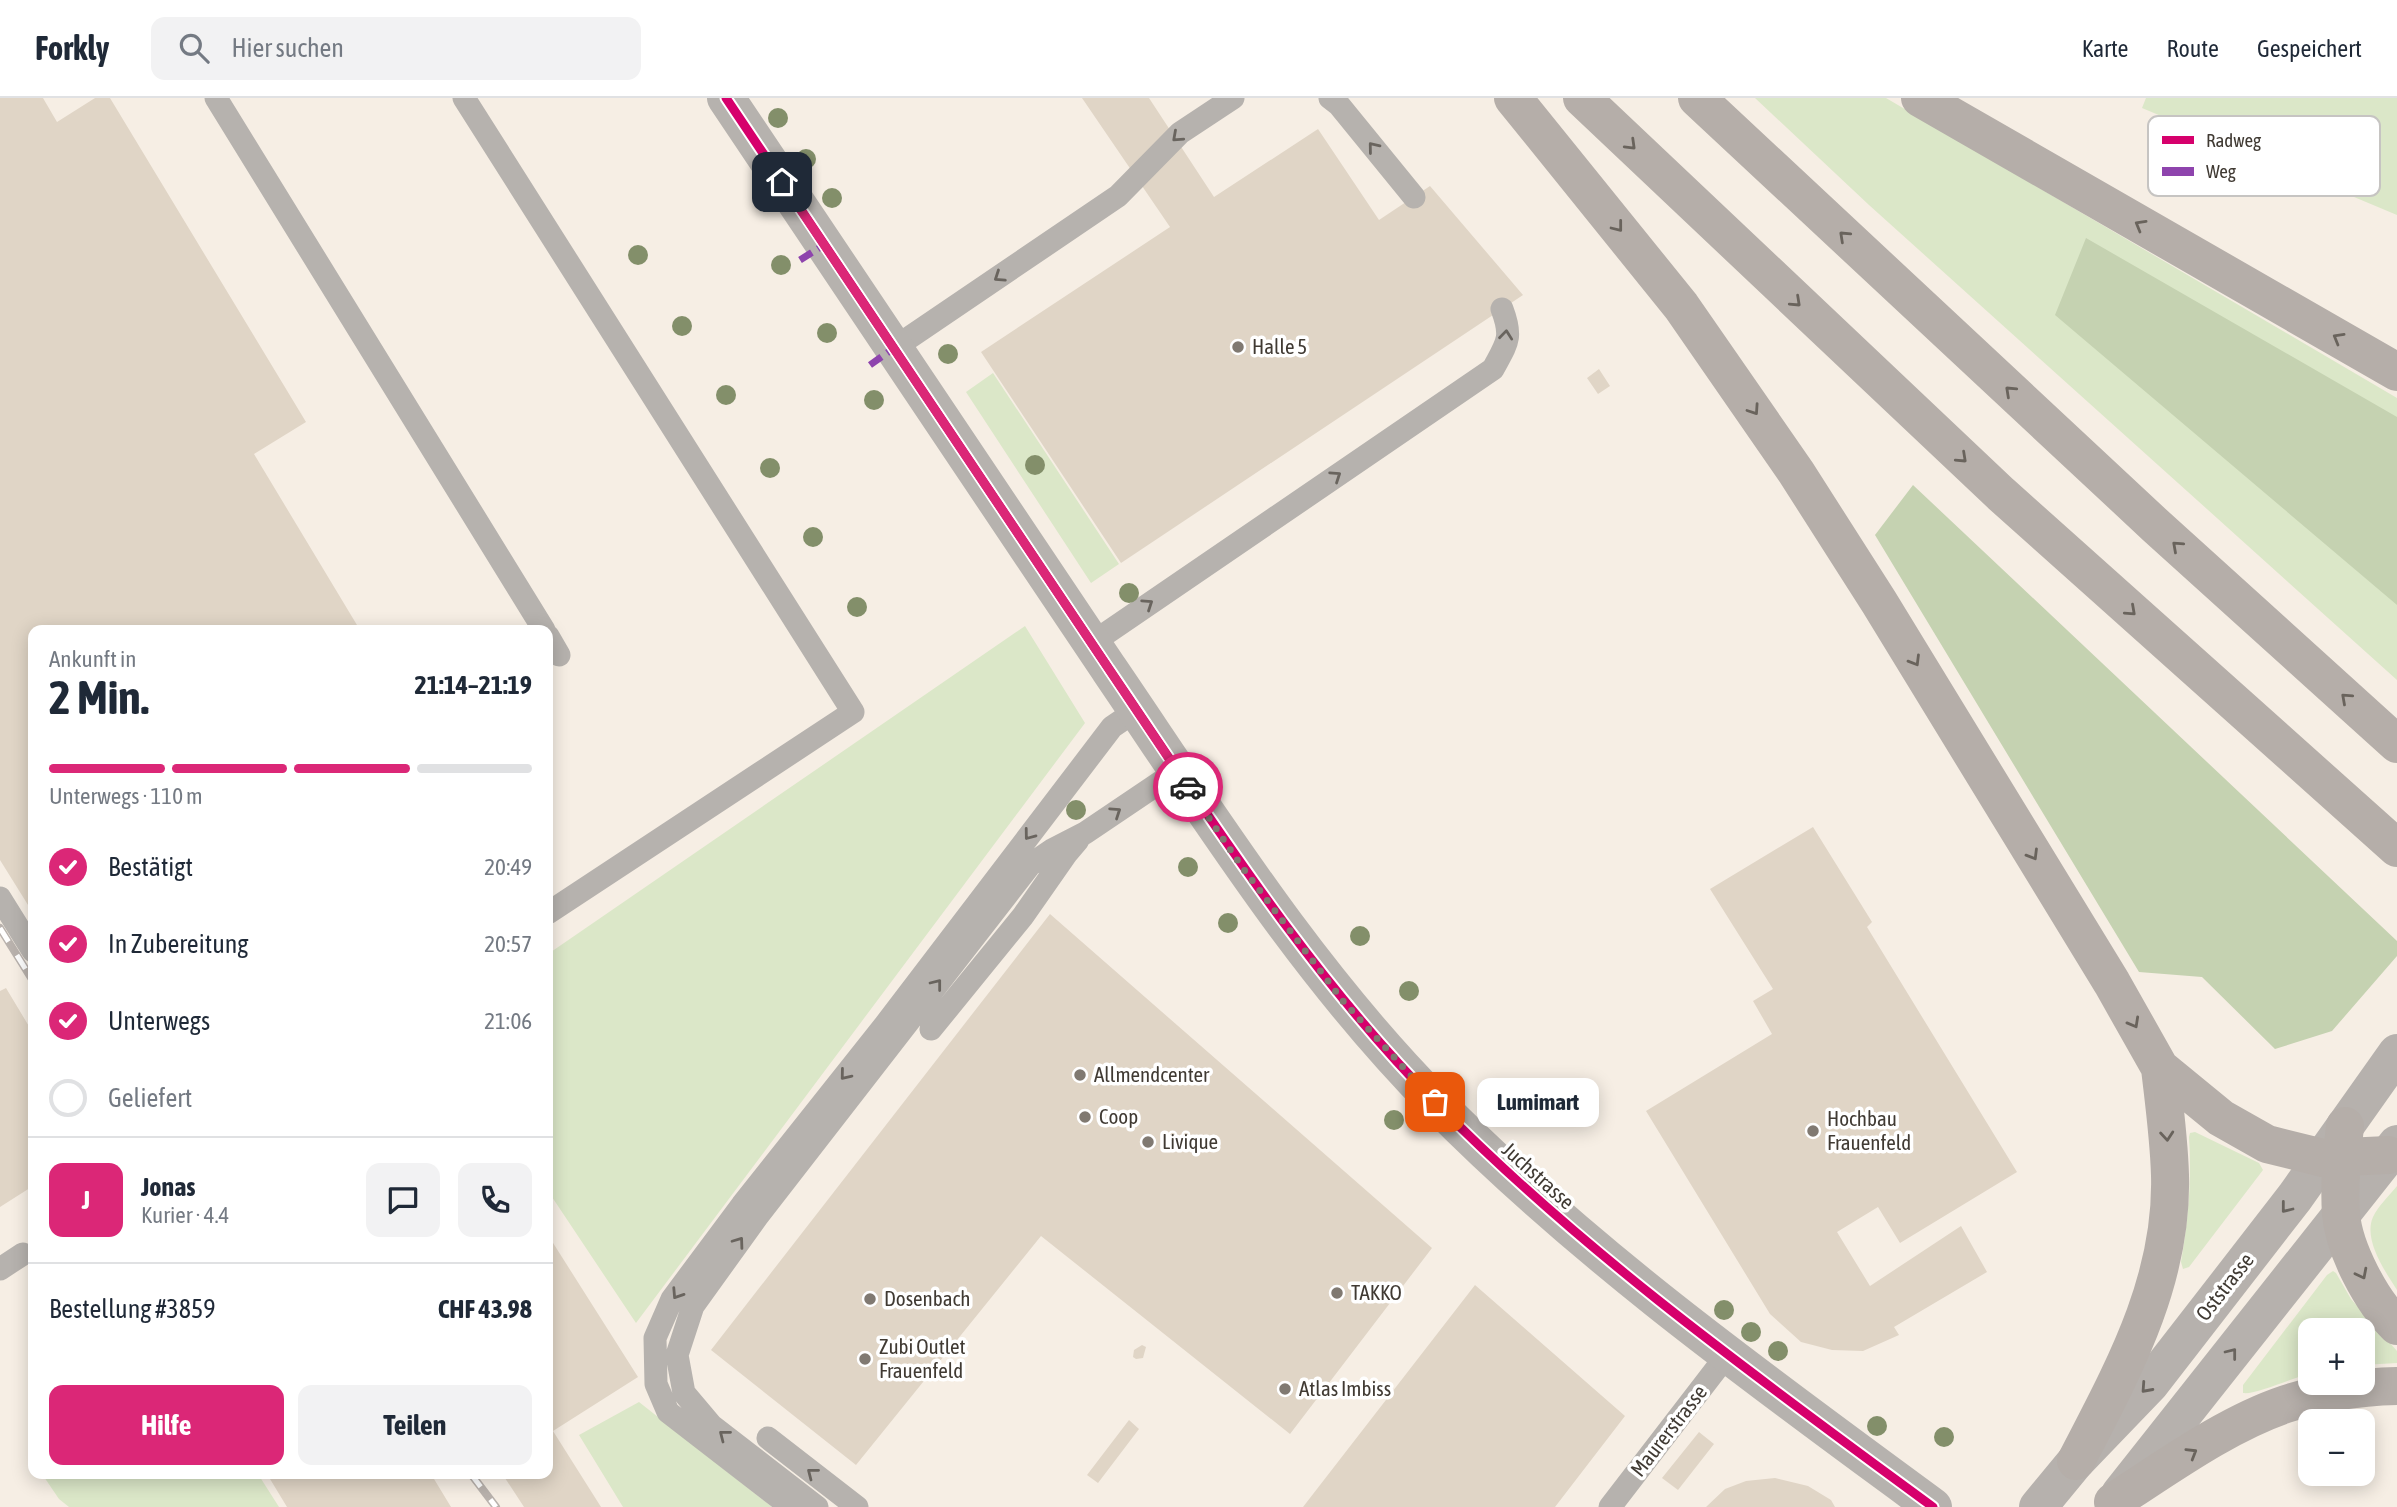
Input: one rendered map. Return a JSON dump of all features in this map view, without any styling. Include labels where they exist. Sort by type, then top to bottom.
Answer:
[{"type":"highway","points":[[1513,98],[1681,306],[1796,472],[2105,971],[2160,1068],[2221,1118],[2267,1144],[2393,1149]]},
{"type":"highway","points":[[1582,98],[2001,494],[2397,848]]},
{"type":"highway","points":[[1697,98],[2024,405],[2397,744]]},
{"type":"highway","points":[[1920,98],[2397,372]]},
{"type":"highway","points":[[2076,1461],[2141,1330],[2167,1229],[2170,1176],[2160,1068]]},
{"type":"highway","points":[[2337,1147],[2341,1215],[2349,1248],[2373,1295],[2397,1326]]},
{"type":"highway","points":[[2112,1505],[2212,1440],[2284,1405],[2341,1391],[2397,1386]]},
{"type":"main road","name":"Oststrasse","points":[[2038,1507],[2076,1461],[2150,1384],[2337,1147],[2397,1053]]},
{"type":"main road","points":[[2112,1505],[2393,1149]]},
{"type":"street","name":"Juchstrasse","points":[[726,98],[1242,867],[1343,1001],[1435,1102],[1533,1197],[1727,1355],[1933,1507]]},
{"type":"lane","points":[[216,98],[541,625]]},
{"type":"lane","points":[[464,98],[853,712],[553,910]]},
{"type":"lane","points":[[894,348],[1118,196],[1180,132],[1233,98]]},
{"type":"lane","points":[[1330,98],[1339,105],[1414,197]]},
{"type":"lane","points":[[1091,643],[1493,369],[1507,343],[1508,326],[1502,309]]},
{"type":"lane","points":[[791,1507],[668,1412],[656,1384],[655,1338],[672,1299],[742,1205],[885,1025],[1112,727],[1137,710]]},
{"type":"lane","points":[[817,1507],[710,1425],[684,1393],[677,1355],[693,1307],[757,1217],[1030,864],[1085,833],[1177,771]]},
{"type":"lane","points":[[931,1029],[1023,916],[1067,853],[1085,833]]},
{"type":"lane","points":[[0,898],[28,943]]},
{"type":"lane","points":[[0,1269],[23,1254]]},
{"type":"lane","name":"Maurerstrasse","points":[[1610,1507],[1727,1355]]},
{"type":"lane","points":[[768,1438],[857,1507]]},
{"type":"green space","points":[[1755,98],[1886,98],[2397,398],[2397,680],[1869,205]]},
{"type":"green space","points":[[2146,98],[2397,98],[2397,215],[2352,196],[2380,196],[2380,116],[2161,116],[2142,108]]},
{"type":"green space","points":[[2086,238],[2397,417],[2397,605],[2055,315]]},
{"type":"green space","points":[[993,373],[1119,564],[1091,583],[966,392]]},
{"type":"green space","points":[[1913,485],[2397,941],[2397,956],[2332,1031],[2275,1049],[2202,977],[2139,972],[1875,535]]},
{"type":"green space","points":[[1025,626],[1085,723],[636,1323],[553,1198],[553,951]]},
{"type":"green space","points":[[2195,1132],[2259,1163],[2263,1170],[2189,1267],[2183,1269],[2181,1262],[2190,1185],[2189,1137],[2190,1133]]},
{"type":"green space","points":[[2397,1186],[2397,1290],[2377,1255],[2371,1226],[2378,1209]]},
{"type":"green space","points":[[2333,1271],[2336,1273],[2351,1299],[2368,1318],[2298,1318],[2298,1378],[2243,1393],[2243,1385],[2327,1275]]},
{"type":"green space","points":[[2375,1326],[2397,1351],[2397,1363],[2375,1364]]},
{"type":"green space","points":[[639,1402],[772,1507],[623,1507],[579,1435]]},
{"type":"green space","points":[[45,1479],[261,1479],[279,1507],[69,1507],[59,1499]]},
{"type":"building","points":[[0,98],[43,98],[57,122],[95,98],[110,98],[306,422],[254,454],[357,625],[28,625],[28,905],[0,860]]},
{"type":"building","points":[[1082,98],[1149,98],[1214,197],[1318,129],[1379,220],[1430,186],[1523,295],[1121,563],[981,352],[1170,227]]},
{"type":"building","points":[[1599,369],[1610,386],[1598,394],[1587,378]]},
{"type":"building","points":[[1813,827],[1872,922],[1867,927],[2017,1172],[1900,1243],[1878,1207],[1837,1232],[1870,1286],[1961,1226],[1987,1272],[1894,1327],[1899,1335],[1863,1351],[1832,1350],[1801,1342],[1770,1314],[1646,1111],[1772,1034],[1753,1001],[1773,989],[1710,889]]},
{"type":"building","name":"Allmendcenter","points":[[1050,914],[1432,1248],[1290,1434],[1041,1236],[856,1465],[711,1350]]},
{"type":"building","points":[[6,988],[28,1025],[28,1189],[0,1207],[0,991]]},
{"type":"building","points":[[553,1243],[638,1377],[553,1431]]},
{"type":"building","points":[[1475,1285],[1625,1416],[1555,1507],[1303,1507]]},
{"type":"building","points":[[1142,1345],[1146,1347],[1143,1358],[1136,1359],[1133,1357],[1134,1350]]},
{"type":"building","points":[[1129,1420],[1139,1429],[1098,1483],[1087,1475]]},
{"type":"building","points":[[553,1431],[601,1507],[524,1507],[506,1479],[553,1479]]},
{"type":"building","points":[[1699,1432],[1714,1444],[1678,1490],[1662,1478]]},
{"type":"building","points":[[1775,1478],[1808,1486],[1831,1500],[1835,1507],[1706,1507],[1725,1489],[1746,1481]]},
{"type":"building","points":[[270,1479],[434,1479],[451,1507],[287,1507]]},
{"type":"railway","points":[[0,928],[28,973]]},
{"type":"railway","points":[[475,1479],[496,1507]]},
{"type":"marked path","points":[[800,260],[824,245]]},
{"type":"marked path","points":[[870,365],[894,348]]},
{"type":"cycle path","points":[[726,98],[1224,838],[1303,949],[1390,1054],[1494,1160],[1615,1265],[1740,1364],[1933,1507]]},
{"type":"way so far","points":[[1188,787],[1242,867],[1343,1001],[1435,1102]]},
{"type":"place","name":"Halle 5","points":[[1238,347]]},
{"type":"place","name":"Allmendcenter","points":[[1080,1075]]},
{"type":"place","name":"Lumimart","points":[[1435,1102]]},
{"type":"place","name":"Coop","points":[[1085,1117]]},
{"type":"place","name":"Hochbau Frauenfeld","points":[[1813,1131]]},
{"type":"place","name":"Livique","points":[[1148,1142]]},
{"type":"place","name":"TAKKO","points":[[1337,1293]]},
{"type":"place","name":"Dosenbach","points":[[870,1299]]},
{"type":"place","name":"Zubi Outlet Frauenfeld","points":[[865,1359]]},
{"type":"place","name":"Atlas Imbiss","points":[[1285,1389]]},
{"type":"route","points":[[782,182],[1188,787]]}]
